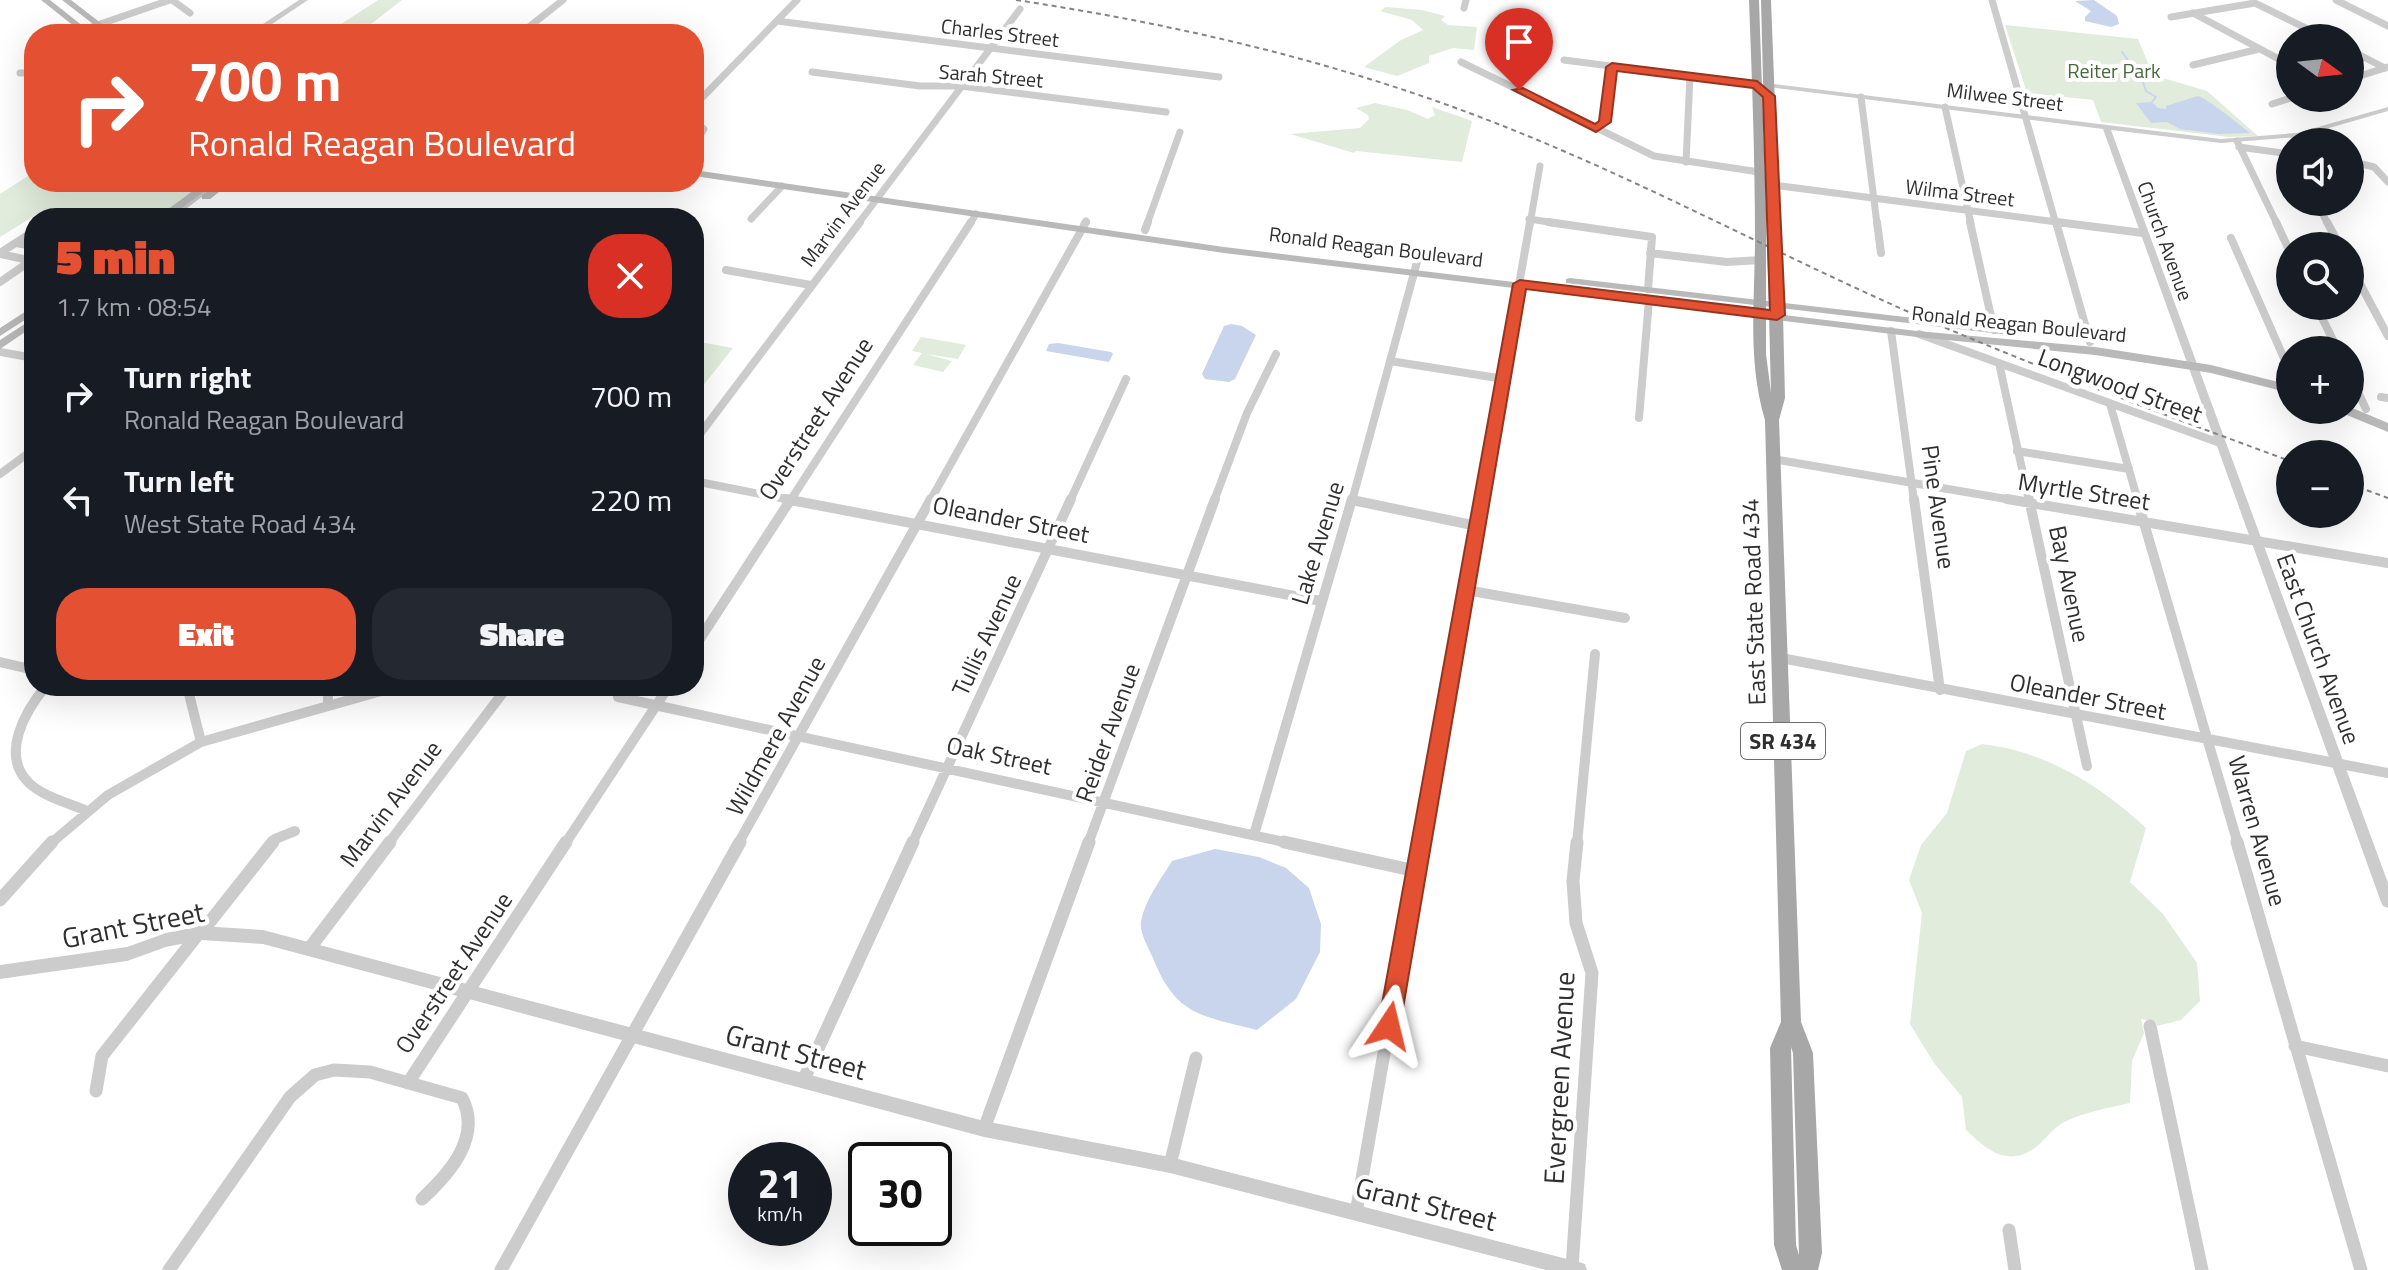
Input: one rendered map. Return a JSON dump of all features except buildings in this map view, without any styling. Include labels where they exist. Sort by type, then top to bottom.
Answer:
[{"type":"main road","points":[[45,0],[76,24]]},
{"type":"main road","points":[[66,0],[97,24]]},
{"type":"main road","name":"SR 434","points":[[1754,0],[1773,185],[1777,310]]},
{"type":"main road","name":"SR 434","points":[[1760,307],[1759,172],[1766,0]]},
{"type":"main road","name":"Ronald Reagan Boulevard","points":[[704,166],[976,214],[1760,307],[1891,331],[2191,361],[2276,385]]},
{"type":"main road","name":"Ronald Reagan Boulevard","points":[[704,174],[1415,267]]},
{"type":"main road","points":[[176,208],[199,192]]},
{"type":"main road","points":[[191,208],[213,192]]},
{"type":"main road","points":[[1699,289],[1728,298]]},
{"type":"main road","name":"Ronald Reagan Boulevard","points":[[1648,294],[1728,298],[1760,307]]},
{"type":"main road","name":"East State Road 434","points":[[1760,307],[1764,396],[1772,420]]},
{"type":"main road","name":"Ronald Reagan Boulevard","points":[[1777,310],[2090,342],[2276,377]]},
{"type":"main road","name":"East State Road 434","points":[[1777,310],[1778,398],[1772,420],[1791,1022]]},
{"type":"main road","points":[[1,332],[24,317]]},
{"type":"main road","points":[[0,345],[22,330]]},
{"type":"main road","points":[[2365,414],[2388,418]]},
{"type":"main road","points":[[2365,414],[2388,428]]},
{"type":"main road","name":"SR 434","points":[[1791,1022],[1780,1048],[1785,1245],[1793,1270]]},
{"type":"main road","name":"SR 434","points":[[1791,1022],[1803,1053],[1811,1253],[1807,1270]]},
{"type":"street","points":[[101,24],[171,0],[190,13]]},
{"type":"street","points":[[533,24],[563,0]]},
{"type":"street","points":[[704,96],[797,0]]},
{"type":"street","points":[[1464,8],[1466,0]]},
{"type":"street","points":[[1992,0],[2090,342]]},
{"type":"street","points":[[2336,0],[2388,26]]},
{"type":"street","points":[[266,24],[299,1]]},
{"type":"street","points":[[2171,17],[2255,3],[2298,24]]},
{"type":"street","name":"Marvin Avenue","points":[[704,429],[1020,9]]},
{"type":"street","points":[[2193,13],[2276,58]]},
{"type":"street","name":"Charles Street","points":[[777,21],[1219,77]]},
{"type":"street","points":[[2193,65],[2259,49]]},
{"type":"street","points":[[2364,57],[2386,68]]},
{"type":"street","name":"Milwee Street","points":[[1564,60],[2106,127],[2276,151]]},
{"type":"street","points":[[1461,62],[1654,156],[1759,172]]},
{"type":"street","points":[[1596,129],[1605,122],[1612,67]]},
{"type":"street","points":[[2364,75],[2386,68]]},
{"type":"street","name":"Sarah Street","points":[[812,72],[920,86],[961,86],[1166,112]]},
{"type":"street","points":[[1686,162],[1690,76]]},
{"type":"street","points":[[1861,97],[1881,253]]},
{"type":"street","points":[[2272,104],[2276,103]]},
{"type":"street","points":[[1945,107],[1994,330]]},
{"type":"street","points":[[2280,232],[2238,144],[2324,130],[2388,109]]},
{"type":"street","name":"Church Avenue","points":[[2106,127],[2191,361]]},
{"type":"street","points":[[1145,230],[1180,132]]},
{"type":"street","points":[[2364,164],[2374,167],[2388,182]]},
{"type":"street","points":[[1356,1213],[1540,166]]},
{"type":"street","name":"Wilma Street","points":[[1773,185],[2143,233]]},
{"type":"street","points":[[751,219],[782,186]]},
{"type":"street","points":[[181,208],[201,192]]},
{"type":"street","name":"Overstreet Avenue","points":[[704,632],[976,214]]},
{"type":"street","points":[[1529,219],[1652,237],[1639,418]]},
{"type":"street","name":"Wildmere Avenue","points":[[501,1270],[1083,226]]},
{"type":"street","points":[[0,254],[24,238]]},
{"type":"street","points":[[2231,238],[2276,340]]},
{"type":"street","points":[[16,243],[24,244]]},
{"type":"street","points":[[1650,253],[1727,262],[1760,260]]},
{"type":"street","points":[[0,254],[24,258]]},
{"type":"street","points":[[0,282],[24,266]]},
{"type":"street","name":"Lake Avenue","points":[[1254,835],[1352,500],[1415,267]]},
{"type":"street","points":[[726,270],[811,285]]},
{"type":"street","points":[[2364,291],[2388,336]]},
{"type":"street","points":[[22,330],[20,323],[24,320]]},
{"type":"street","name":"Pine Avenue","points":[[1891,331],[1940,690]]},
{"type":"street","name":"Longwood Street","points":[[1917,334],[2220,443]]},
{"type":"street","points":[[0,352],[24,356]]},
{"type":"street","name":"Reider Avenue","points":[[984,1129],[1247,413],[1276,354]]},
{"type":"street","points":[[1390,361],[1504,379]]},
{"type":"street","name":"East Church Avenue","points":[[2191,361],[2388,902]]},
{"type":"street","name":"Bay Avenue","points":[[1999,363],[2087,766]]},
{"type":"street","name":"Tullis Avenue","points":[[803,1081],[1126,379]]},
{"type":"street","name":"Warren Avenue","points":[[2110,404],[2361,1270]]},
{"type":"street","name":"Myrtle Street","points":[[2017,451],[2129,469]]},
{"type":"street","points":[[0,474],[24,456]]},
{"type":"street","name":"Myrtle Street","points":[[1773,459],[2388,563]]},
{"type":"street","name":"Oleander Street","points":[[704,483],[1321,601]]},
{"type":"street","points":[[1352,500],[1477,526]]},
{"type":"street","points":[[1466,590],[1625,618]]},
{"type":"street","name":"Evergreen Avenue","points":[[1575,1269],[1592,973],[1576,923],[1573,881],[1595,654]]},
{"type":"street","name":"Oleander Street","points":[[1781,658],[2388,773]]},
{"type":"street","points":[[0,662],[24,668]]},
{"type":"street","points":[[38,696],[19,721],[13,737],[12,753],[17,769],[27,782],[43,792],[87,811]]},
{"type":"street","points":[[190,696],[201,742]]},
{"type":"street","points":[[328,696],[328,706]]},
{"type":"street","points":[[0,900],[61,832],[129,781],[201,742],[364,696]]},
{"type":"street","name":"Marvin Avenue","points":[[309,949],[500,696]]},
{"type":"street","name":"Overstreet Avenue","points":[[408,1083],[662,696]]},
{"type":"street","name":"Oak Street","points":[[618,697],[1416,871]]},
{"type":"street","points":[[96,1091],[102,1056],[275,839],[295,831]]},
{"type":"street","name":"Grant Street","points":[[0,972],[127,954],[166,940],[200,933],[263,937],[984,1129],[1170,1165],[1575,1269]]},
{"type":"street","points":[[2150,1026],[2202,1270]]},
{"type":"street","points":[[2295,1046],[2388,1066]]},
{"type":"street","points":[[1170,1165],[1196,1058]]},
{"type":"street","points":[[169,1270],[290,1097],[306,1080],[319,1073],[349,1069],[462,1098],[468,1106],[470,1117],[462,1149],[445,1178],[422,1199]]},
{"type":"street","points":[[2009,1230],[2015,1270]]},
{"type":"green space","points":[[378,0],[402,0],[371,24],[341,24]]},
{"type":"green space","points":[[1386,7],[1422,10],[1445,16],[1441,20],[1448,25],[1477,27],[1474,50],[1453,48],[1429,56],[1429,63],[1397,76],[1364,67],[1401,40],[1423,30],[1412,20],[1380,11]]},
{"type":"green space","name":"Reiter Park","points":[[2005,25],[2138,39],[2153,75],[2207,91],[2258,136],[2229,137],[2101,122],[2093,100],[2027,93]]},
{"type":"green space","points":[[1375,103],[1407,110],[1428,119],[1435,115],[1432,107],[1472,121],[1462,162],[1354,153],[1290,134],[1360,128],[1369,119],[1368,115],[1356,108]]},
{"type":"green space","points":[[24,178],[24,192],[194,192],[172,208],[24,208],[24,222],[0,237],[0,194]]},
{"type":"green space","points":[[921,337],[966,345],[958,359],[926,354],[952,361],[943,372],[913,365],[922,353],[912,351]]},
{"type":"green space","points":[[704,343],[733,348],[704,384]]},
{"type":"green space","points":[[1982,744],[2028,754],[2070,772],[2110,798],[2146,828],[2130,882],[2163,914],[2197,963],[2200,1001],[2181,1020],[2157,1026],[2156,1022],[2141,1019],[2144,1033],[2132,1061],[2130,1103],[2064,1122],[2036,1147],[2016,1156],[1990,1150],[1966,1130],[1962,1097],[1934,1063],[1910,1024],[1922,913],[1909,880],[1921,845],[1947,813],[1966,751]]},
{"type":"water","points":[[2094,0],[2117,16],[2119,24],[2111,27],[2085,21],[2091,11],[2075,1]]},
{"type":"water","points":[[2198,96],[2250,133],[2219,134],[2180,129],[2167,122],[2151,123],[2136,103],[2152,102],[2158,108],[2166,109],[2166,106]]},
{"type":"water","points":[[1224,326],[1242,326],[1256,335],[1235,379],[1229,382],[1205,379],[1202,374]]},
{"type":"water","points":[[1049,344],[1113,354],[1109,362],[1046,351]]},
{"type":"water","points":[[1215,849],[1259,857],[1286,868],[1309,888],[1321,924],[1320,952],[1296,999],[1257,1030],[1205,1016],[1180,1002],[1161,976],[1141,930],[1146,905],[1172,861]]},
{"type":"waterway","points":[[2122,52],[2142,79],[2146,91],[2156,97],[2152,102]]},
{"type":"railway","points":[[1016,0],[1139,21],[1261,48],[1440,102],[1600,167],[1950,330],[2276,456]]},
{"type":"railway","points":[[2364,489],[2388,498]]},
{"type":"route","points":[[1389,1026],[1520,284],[1777,315],[1769,96],[1762,89],[1757,85],[1612,67],[1605,122],[1596,129],[1519,90]]}]
